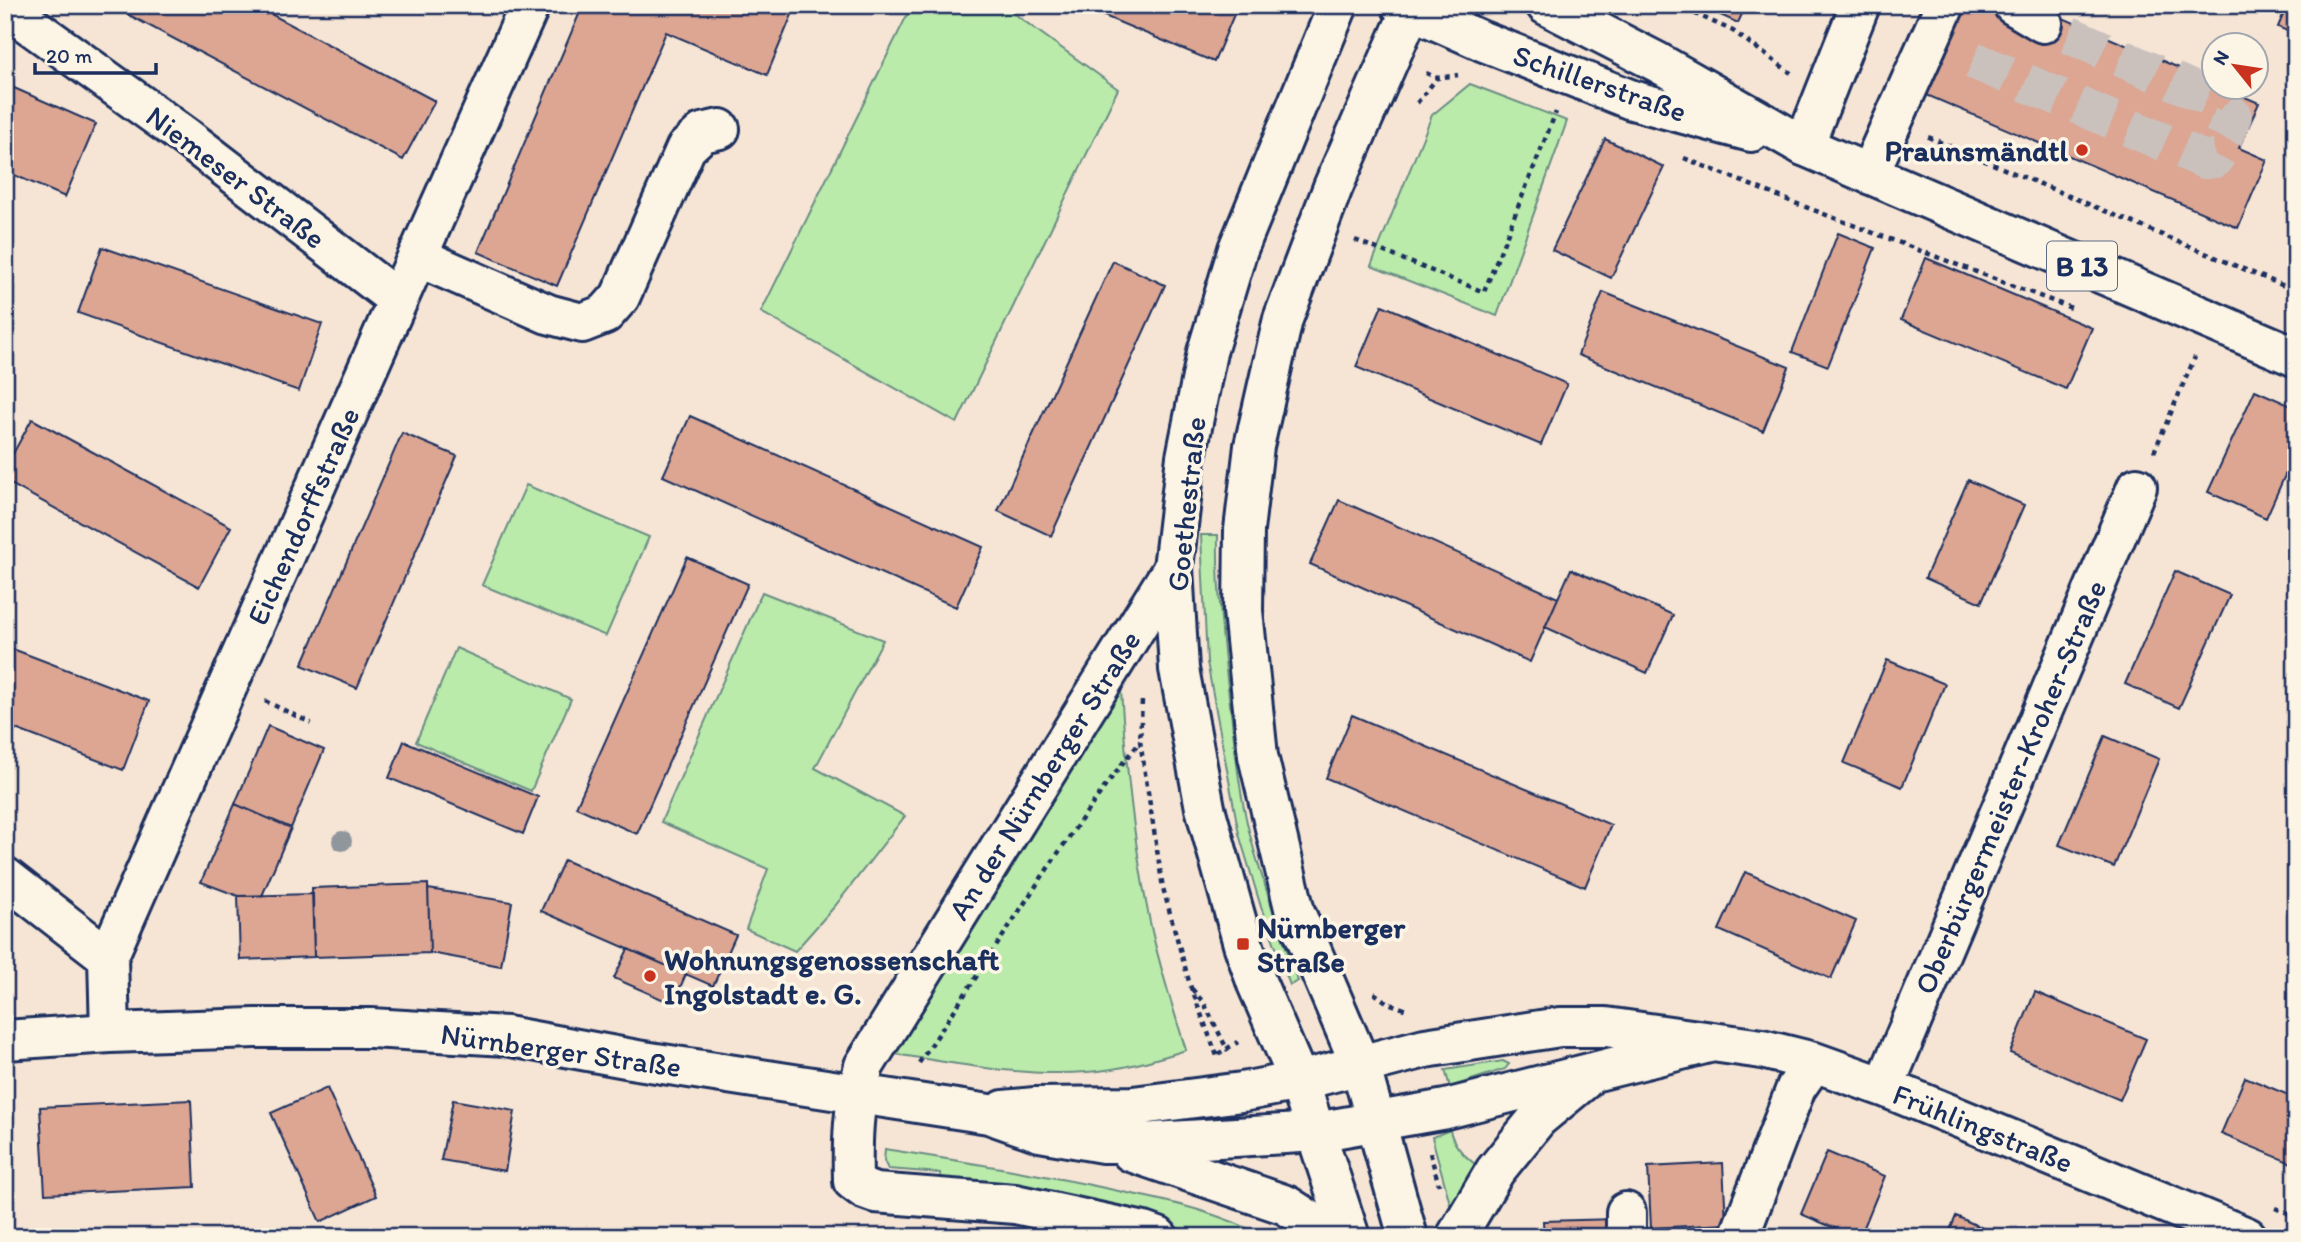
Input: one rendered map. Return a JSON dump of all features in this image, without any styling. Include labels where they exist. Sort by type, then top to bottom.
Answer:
[{"type":"street","name":"Eichendorffstraße","points":[[110,1033],[108,957],[530,5]]},
{"type":"street","name":"Goethestraße","points":[[1338,5],[1238,249],[1207,352],[1186,457],[1173,568],[1179,669],[1205,808],[1243,944],[1257,984],[1299,1081],[1350,1237]]},
{"type":"street","name":"Schillerstraße","points":[[1546,5],[1657,62],[1804,146],[2296,357]]},
{"type":"street","points":[[1804,146],[1860,5]]},
{"type":"street","points":[[1869,174],[1945,5]]},
{"type":"street","name":"Niemeser Straße","points":[[5,7],[187,138],[398,300]]},
{"type":"street","name":"Goethestraße","points":[[1376,1122],[1360,1064],[1295,912],[1258,756],[1243,611],[1244,530],[1254,446],[1283,319],[1333,187],[1408,7]]},
{"type":"street","name":"Schillerstraße","points":[[1408,7],[1632,100],[1804,146]]},
{"type":"street","points":[[418,257],[548,314],[582,323],[605,314],[621,297],[686,148],[702,133],[720,129]]},
{"type":"street","name":"Oberbürgermeister-Kroher-Straße","points":[[1884,1087],[2137,488]]},
{"type":"street","name":"An der Nürnberger Straße","points":[[1158,1237],[1015,1204],[876,1193],[864,1189],[853,1181],[852,1132],[856,1093],[864,1066],[1173,568]]},
{"type":"street","points":[[5,877],[108,957]]},
{"type":"street","name":"Frühlingstraße","points":[[1360,1064],[1425,1048],[1560,1027],[1606,1027],[1762,1049],[1814,1062],[1884,1087],[2247,1237]]},
{"type":"street","name":"Nürnberger Straße","points":[[5,1040],[110,1033],[371,1028],[506,1036],[637,1060],[989,1114],[1040,1132],[1103,1143],[1316,1132],[1376,1122]]},
{"type":"street","name":"Frühlingstraße","points":[[1376,1122],[1446,1110],[1713,1042]]},
{"type":"street","points":[[1739,1237],[1796,1088],[1814,1062]]},
{"type":"street","name":"Nürnberger Straße","points":[[989,1114],[1010,1108],[1133,1106],[1242,1092],[1299,1081],[1360,1064]]},
{"type":"street","points":[[1456,1237],[1495,1171],[1538,1118],[1592,1072]]},
{"type":"street","name":"B 13","points":[[1376,1122],[1408,1237]]},
{"type":"street","points":[[1103,1143],[1286,1205],[1330,1237]]},
{"type":"path","points":[[1284,5],[1288,11]]},
{"type":"path","points":[[1676,5],[1732,32],[1791,73],[1826,91]]},
{"type":"path","points":[[1409,112],[1437,78]]},
{"type":"path","points":[[1353,247],[1355,240],[1484,292],[1558,107]]},
{"type":"path","points":[[1892,122],[2296,291]]},
{"type":"path","points":[[1683,158],[2079,311]]},
{"type":"path","points":[[2137,488],[2211,322]]},
{"type":"path","points":[[230,685],[311,723]]},
{"type":"path","points":[[913,1073],[1047,870],[1140,741]]},
{"type":"green space","points":[[912,5],[1002,5],[1118,89],[957,423],[761,312]]},
{"type":"green space","points":[[1470,84],[1567,121],[1497,316],[1371,266],[1432,115]]},
{"type":"green space","points":[[526,485],[649,537],[606,636],[482,585]]},
{"type":"green space","points":[[1201,535],[1218,535],[1221,619],[1240,786],[1246,819],[1272,909],[1298,981],[1290,985],[1261,907],[1239,834],[1207,662]]},
{"type":"green space","points":[[762,592],[883,640],[815,768],[905,816],[835,906],[795,951],[746,929],[768,869],[661,822]]},
{"type":"green space","points":[[456,648],[571,699],[531,791],[416,742]]},
{"type":"green space","points":[[1121,690],[1131,807],[1144,893],[1166,987],[1186,1050],[1125,1067],[1063,1073],[991,1069],[895,1054]]},
{"type":"green space","points":[[1503,1061],[1509,1064],[1505,1069],[1450,1087],[1445,1070]]},
{"type":"green space","points":[[1450,1130],[1459,1149],[1475,1164],[1452,1211],[1432,1137]]},
{"type":"green space","points":[[885,1149],[1034,1174],[1160,1200],[1214,1215],[1265,1237],[1190,1237],[1175,1226],[1143,1215],[1002,1184],[970,1184],[943,1188],[940,1173],[888,1169],[884,1161]]},
{"type":"building","points":[[110,5],[254,5],[435,101],[403,160]]},
{"type":"building","points":[[583,5],[796,5],[767,75],[666,32],[557,286],[478,252]]},
{"type":"building","points":[[1078,5],[1238,5],[1214,62]]},
{"type":"building","points":[[1698,5],[1746,5],[1738,23]]},
{"type":"building","points":[[1952,5],[1973,5],[2039,34],[2049,12],[2200,77],[2200,102],[2259,103],[2239,148],[2267,160],[2238,228],[1915,90]]},
{"type":"building","points":[[2287,5],[2296,5],[2296,35],[2278,27]]},
{"type":"building","points":[[5,84],[96,124],[65,197],[5,171]]},
{"type":"building","points":[[1605,139],[1664,167],[1611,278],[1552,250]]},
{"type":"building","points":[[1838,233],[1875,248],[1828,366],[1792,352]]},
{"type":"building","points":[[102,247],[322,324],[299,391],[78,313]]},
{"type":"building","points":[[1926,258],[2092,328],[2066,389],[1901,320]]},
{"type":"building","points":[[1113,261],[1165,285],[1051,536],[998,511]]},
{"type":"building","points":[[1603,292],[1789,367],[1763,431],[1578,355]]},
{"type":"building","points":[[1382,305],[1567,384],[1541,445],[1356,367]]},
{"type":"building","points":[[2255,390],[2296,408],[2296,478],[2286,473],[2266,518],[2208,492]]},
{"type":"building","points":[[690,416],[983,547],[956,607],[663,476]]},
{"type":"building","points":[[32,419],[231,527],[199,587],[5,481],[5,468]]},
{"type":"building","points":[[402,433],[457,456],[357,688],[302,665]]},
{"type":"building","points":[[1968,480],[2024,505],[1981,603],[1925,578]]},
{"type":"building","points":[[1339,500],[1558,598],[1530,662],[1310,564]]},
{"type":"building","points":[[687,557],[748,584],[637,834],[576,807]]},
{"type":"building","points":[[1571,569],[1673,615],[1647,673],[1545,627]]},
{"type":"building","points":[[2175,571],[2230,595],[2179,708],[2125,684]]},
{"type":"building","points":[[5,646],[149,701],[123,770],[5,725]]},
{"type":"building","points":[[1887,660],[1945,684],[1902,787],[1844,763]]},
{"type":"building","points":[[1352,715],[1611,825],[1585,887],[1326,778]]},
{"type":"building","points":[[268,726],[324,750],[291,828],[235,804]]},
{"type":"building","points":[[2105,736],[2159,759],[2114,867],[2059,845]]},
{"type":"building","points":[[404,741],[538,797],[523,834],[389,778]]},
{"type":"building","points":[[235,804],[291,828],[262,896],[238,896],[201,882]]},
{"type":"building","points":[[564,860],[736,935],[713,986],[541,911]]},
{"type":"building","points":[[1745,872],[1856,921],[1831,979],[1719,930]]},
{"type":"building","points":[[428,884],[430,953],[314,957],[312,888]]},
{"type":"building","points":[[428,889],[512,902],[501,966],[430,953]]},
{"type":"building","points":[[313,894],[314,957],[240,960],[238,896]]},
{"type":"building","name":"Wohnungsgenossenschaft Ingolstadt e. G.","points":[[628,949],[686,974],[673,1004],[614,978]]},
{"type":"building","points":[[2035,992],[2146,1039],[2120,1100],[2010,1053]]},
{"type":"building","points":[[2245,1077],[2296,1098],[2296,1165],[2221,1134]]},
{"type":"building","points":[[327,1088],[376,1196],[320,1222],[271,1113]]},
{"type":"building","points":[[191,1100],[195,1187],[45,1194],[40,1107]]},
{"type":"building","points":[[453,1100],[515,1111],[505,1171],[441,1160]]},
{"type":"building","points":[[1827,1152],[1885,1176],[1860,1237],[1801,1214]]},
{"type":"building","points":[[1723,1163],[1726,1224],[1651,1228],[1648,1167]]},
{"type":"building","points":[[5,1173],[9,1215],[5,1215]]},
{"type":"building","points":[[1956,1216],[2002,1237],[1947,1237]]},
{"type":"building","points":[[1616,1219],[1616,1237],[1544,1237],[1543,1221]]},
{"type":"tunnel","points":[[1973,60],[2205,160],[2215,159],[2233,116],[2220,102],[2043,23]]},
{"type":"place","name":"Praunsmändtl","points":[[2082,150]]},
{"type":"place","name":"Nürnberger Straße","points":[[1243,944]]},
{"type":"place","name":"Wohnungsgenossenschaft Ingolstadt e. G.","points":[[650,976]]}]
